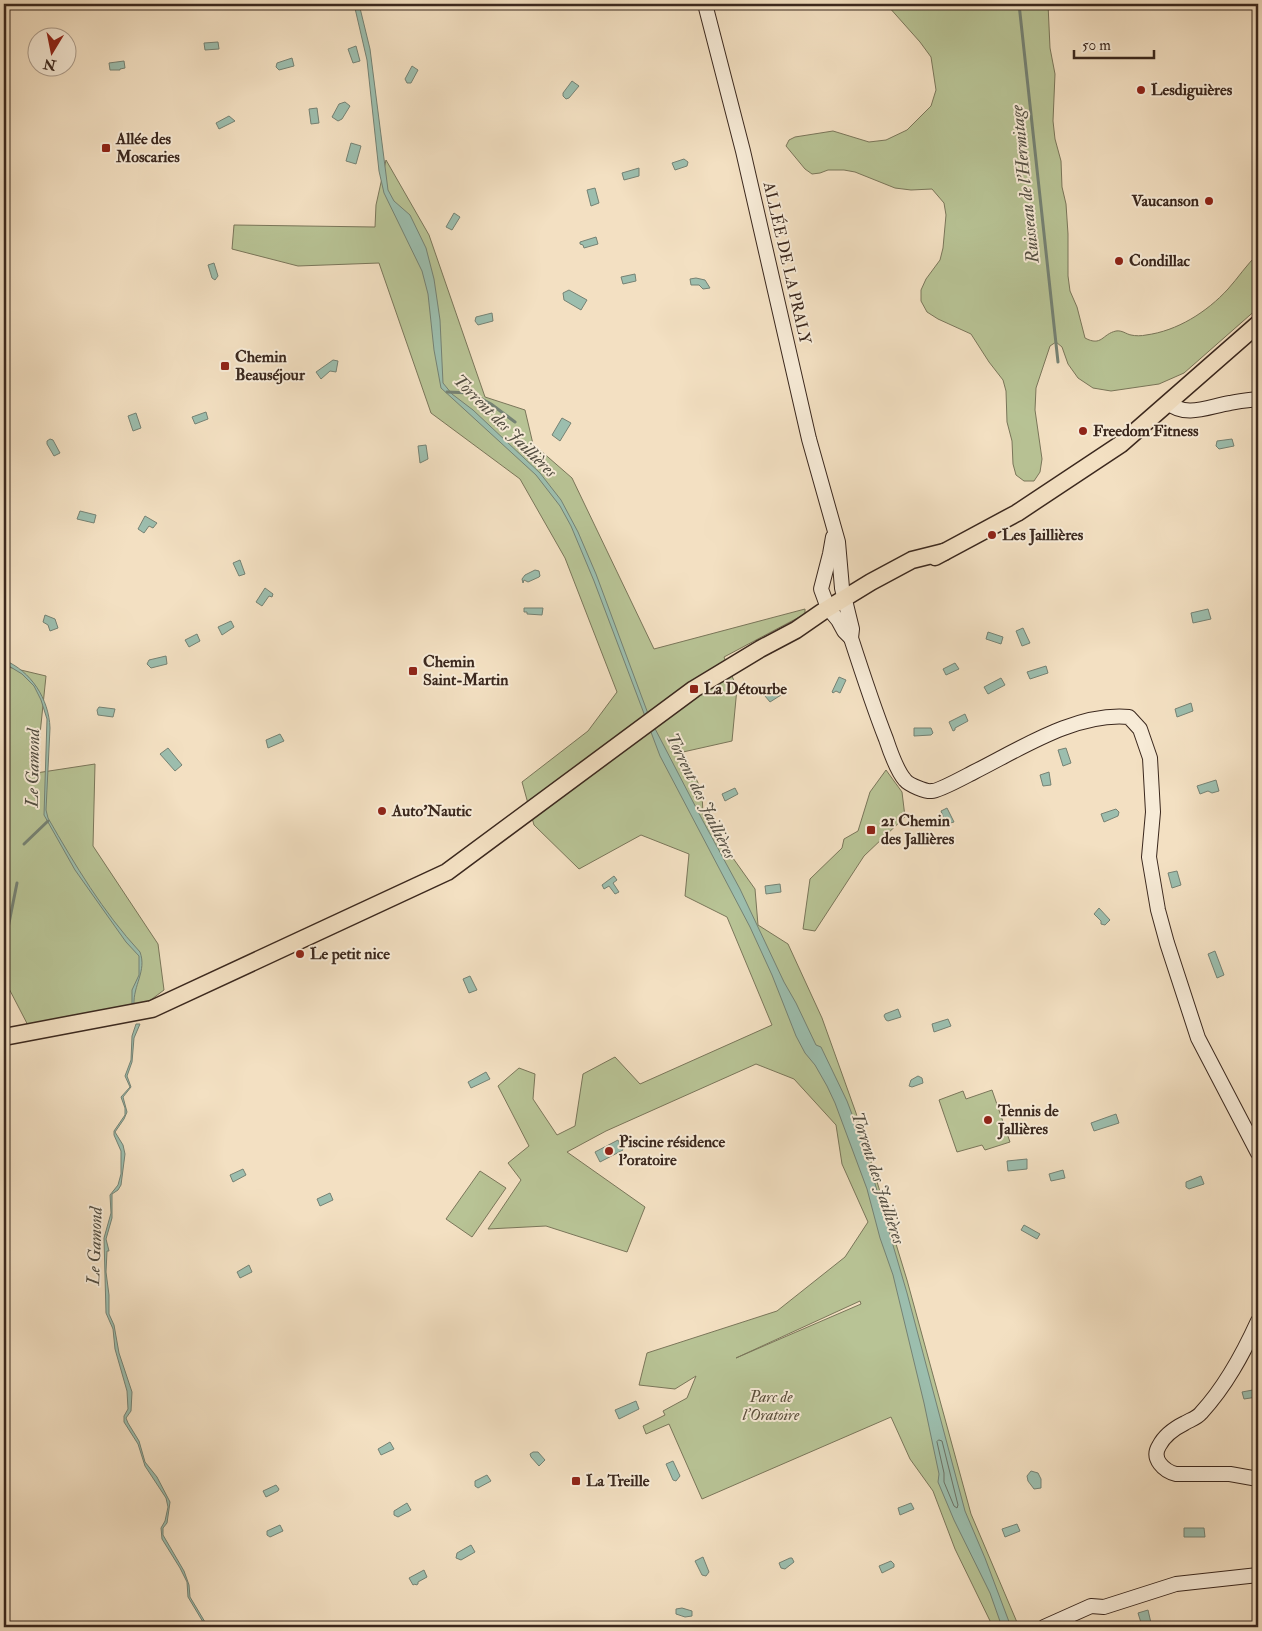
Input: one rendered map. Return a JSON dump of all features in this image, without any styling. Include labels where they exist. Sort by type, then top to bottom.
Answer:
[{"type":"main road","points":[[4,1037],[152,1009],[342,922],[454,868],[649,720],[717,674],[838,606],[916,568],[1017,513],[1121,444],[1258,324]]},
{"type":"street","name":"ALLÉE DE LA PRALY","points":[[705,4],[776,286],[809,439],[840,555],[838,606]]},
{"type":"street","points":[[1168,403],[1179,410],[1191,410],[1258,399]]},
{"type":"street","name":"ALLÉE DE LA PRALY","points":[[833,531],[830,554],[821,589],[838,606]]},
{"type":"street","points":[[825,572],[830,568],[840,571]]},
{"type":"street","points":[[838,606],[852,629],[851,638],[890,752],[904,780],[911,786],[932,791],[1042,738],[1082,722],[1112,716],[1129,717],[1140,729],[1150,758],[1153,812],[1149,857],[1162,926],[1198,1038],[1258,1153]]},
{"type":"street","points":[[1258,1321],[1243,1354],[1223,1386],[1200,1415],[1167,1436],[1158,1447],[1157,1458],[1161,1467],[1168,1472],[1176,1474],[1230,1474],[1258,1480]]},
{"type":"street","points":[[1044,1627],[1091,1606],[1104,1607],[1176,1584],[1258,1575]]},
{"type":"green space","points":[[883,4],[1048,4],[1050,48],[1055,74],[1053,121],[1055,139],[1061,161],[1062,187],[1066,204],[1068,276],[1070,291],[1077,307],[1085,338],[1099,341],[1118,331],[1138,336],[1158,333],[1180,325],[1201,313],[1220,297],[1258,254],[1258,308],[1184,373],[1159,384],[1111,391],[1093,388],[1078,378],[1068,364],[1062,347],[1056,342],[1050,346],[1036,388],[1035,410],[1042,459],[1040,472],[1034,481],[1024,481],[1016,475],[1013,464],[1012,441],[1007,422],[1006,391],[1003,380],[971,334],[927,312],[921,301],[921,290],[926,279],[940,260],[943,248],[946,215],[944,203],[932,189],[911,190],[895,188],[855,172],[828,170],[812,174],[805,169],[786,146],[789,140],[795,137],[833,131],[869,142],[886,140],[907,130],[931,106],[936,90],[931,57],[888,6]]},
{"type":"green space","name":"Parc de l'Oratoire","points":[[386,160],[429,235],[485,397],[525,410],[533,444],[572,478],[654,649],[805,609],[805,614],[724,657],[737,688],[732,741],[683,752],[702,791],[703,816],[755,889],[758,925],[788,944],[822,1018],[856,1113],[907,1280],[971,1514],[1019,1627],[993,1627],[955,1549],[933,1491],[910,1459],[891,1417],[702,1499],[669,1424],[646,1434],[643,1426],[665,1415],[663,1411],[687,1398],[696,1376],[675,1389],[639,1385],[647,1353],[777,1311],[845,1257],[868,1222],[842,1164],[836,1125],[794,1079],[756,1064],[606,1131],[567,1152],[645,1207],[627,1252],[546,1226],[488,1229],[521,1180],[508,1163],[529,1146],[498,1086],[519,1068],[535,1074],[533,1099],[557,1135],[575,1126],[583,1074],[615,1057],[640,1084],[772,1025],[727,917],[685,896],[689,854],[641,835],[579,869],[534,825],[522,782],[588,731],[617,692],[565,558],[520,479],[431,413],[379,263],[298,266],[232,249],[234,225],[375,227],[376,205]],"holes":[[[860,1301],[861,1304],[736,1358]]]},
{"type":"green space","points":[[4,666],[46,676],[36,773],[95,764],[93,846],[158,944],[164,990],[124,1020],[33,1035],[4,979]]},
{"type":"green space","points":[[886,770],[902,792],[905,817],[864,856],[815,931],[803,929],[810,879],[842,848],[844,839],[858,831],[870,792]]},
{"type":"green space","points":[[992,1090],[1010,1142],[985,1150],[982,1145],[957,1152],[939,1100],[963,1091],[966,1099]]},
{"type":"green space","points":[[480,1171],[506,1188],[472,1237],[446,1219]]},
{"type":"water","points":[[354,4],[359,4],[370,49],[388,190],[394,201],[410,215],[426,248],[434,279],[440,320],[443,383],[452,394],[473,410],[540,473],[561,500],[578,532],[596,574],[650,719],[740,889],[784,982],[816,1045],[821,1047],[847,1101],[864,1146],[907,1293],[965,1511],[1011,1627],[1002,1627],[990,1593],[954,1520],[938,1482],[939,1474],[924,1403],[893,1275],[880,1238],[867,1189],[835,1103],[815,1065],[805,1053],[796,1036],[772,975],[750,927],[660,756],[594,581],[571,526],[560,506],[536,475],[441,388],[434,350],[428,294],[422,271],[384,193],[379,171],[367,60]]},
{"type":"water","points":[[218,42],[219,49],[205,50],[204,43]]},
{"type":"water","points":[[356,46],[360,61],[353,63],[348,49]]},
{"type":"water","points":[[292,58],[294,66],[279,70],[276,67],[277,63]]},
{"type":"water","points":[[124,61],[125,68],[110,70],[109,63]]},
{"type":"water","points":[[412,66],[418,70],[411,83],[407,83],[405,79]]},
{"type":"water","points":[[572,81],[579,86],[566,99],[563,93]]},
{"type":"water","points":[[345,102],[350,106],[342,119],[338,121],[332,117],[339,104]]},
{"type":"water","points":[[317,108],[319,123],[311,124],[309,109]]},
{"type":"water","points":[[229,116],[235,121],[219,129],[216,123]]},
{"type":"water","points":[[351,143],[361,146],[356,164],[346,161]]},
{"type":"water","points":[[684,159],[688,162],[687,166],[675,170],[672,163]]},
{"type":"water","points":[[639,168],[639,176],[624,180],[622,173]]},
{"type":"water","points":[[595,188],[599,203],[591,206],[587,190]]},
{"type":"water","points":[[454,213],[460,217],[452,230],[446,227]]},
{"type":"water","points":[[596,237],[598,244],[584,248],[580,244],[580,242]]},
{"type":"water","points":[[214,263],[218,276],[215,280],[212,278],[208,265]]},
{"type":"water","points":[[635,274],[636,281],[623,284],[621,277]]},
{"type":"water","points":[[690,279],[705,280],[710,288],[703,289],[699,285],[691,285]]},
{"type":"water","points":[[569,290],[587,300],[581,310],[564,300],[563,293]]},
{"type":"water","points":[[492,313],[493,321],[478,325],[475,321],[476,317]]},
{"type":"water","points":[[333,360],[338,361],[336,372],[330,371],[321,379],[316,372]]},
{"type":"water","points":[[206,412],[208,419],[195,424],[192,417]]},
{"type":"water","points":[[136,413],[141,428],[133,431],[128,416]]},
{"type":"water","points":[[562,418],[571,423],[560,441],[552,435]]},
{"type":"water","points":[[1232,439],[1234,446],[1219,449],[1216,446],[1217,441]]},
{"type":"water","points":[[53,440],[60,453],[54,456],[47,444],[47,441]]},
{"type":"water","points":[[426,445],[428,459],[420,463],[418,446]]},
{"type":"water","points":[[80,511],[96,515],[94,523],[77,519]]},
{"type":"water","points":[[145,516],[157,523],[153,528],[149,526],[144,533],[138,529]]},
{"type":"water","points":[[240,560],[245,574],[239,576],[233,563]]},
{"type":"water","points":[[535,570],[539,571],[540,576],[528,582],[524,580],[523,583],[522,579],[525,575]]},
{"type":"water","points":[[265,588],[273,594],[272,597],[269,596],[262,606],[256,602]]},
{"type":"water","points":[[524,608],[543,608],[542,615],[527,614],[527,612],[524,612]]},
{"type":"water","points":[[1208,609],[1211,619],[1193,623],[1191,613]]},
{"type":"water","points":[[45,615],[55,619],[58,628],[50,631],[48,625],[43,622]]},
{"type":"water","points":[[231,621],[234,627],[222,635],[218,627]]},
{"type":"water","points":[[1023,628],[1030,643],[1022,646],[1016,631]]},
{"type":"water","points":[[988,632],[1003,637],[1001,644],[986,639]]},
{"type":"water","points":[[197,634],[200,641],[189,647],[185,640]]},
{"type":"water","points":[[166,656],[167,664],[151,668],[147,664],[149,660]]},
{"type":"water","points":[[4,660],[22,671],[37,687],[49,717],[46,810],[48,818],[79,871],[114,921],[140,952],[142,959],[141,972],[134,1005],[132,1006],[132,990],[139,975],[139,956],[126,942],[75,870],[44,815],[47,719],[34,686],[22,674],[4,663]]},
{"type":"water","points":[[955,663],[959,669],[946,675],[943,669]]},
{"type":"water","points":[[1046,666],[1048,673],[1030,679],[1027,672]]},
{"type":"water","points":[[839,677],[846,680],[840,693],[836,691],[833,693],[832,692]]},
{"type":"water","points":[[1001,678],[1005,685],[988,694],[984,687]]},
{"type":"water","points":[[778,688],[781,695],[770,702],[765,696]]},
{"type":"water","points":[[1191,703],[1193,711],[1177,717],[1175,709]]},
{"type":"water","points":[[99,707],[115,709],[113,717],[98,715],[97,710]]},
{"type":"water","points":[[965,714],[968,721],[953,731],[949,722]]},
{"type":"water","points":[[914,728],[931,728],[933,733],[931,735],[914,736]]},
{"type":"water","points":[[280,734],[284,741],[268,748],[266,740]]},
{"type":"water","points":[[168,748],[182,765],[175,771],[160,754]]},
{"type":"water","points":[[1066,748],[1071,763],[1063,766],[1058,750]]},
{"type":"water","points":[[1049,772],[1051,785],[1043,786],[1040,775]]},
{"type":"water","points":[[1216,780],[1219,791],[1212,793],[1208,791],[1200,794],[1197,786]]},
{"type":"water","points":[[735,788],[738,794],[725,801],[722,794]]},
{"type":"water","points":[[947,808],[954,822],[946,824],[941,811]]},
{"type":"water","points":[[1116,809],[1119,812],[1118,816],[1104,822],[1101,814]]},
{"type":"water","points":[[1177,871],[1181,885],[1172,888],[1168,873]]},
{"type":"water","points":[[614,876],[617,880],[613,883],[619,892],[615,894],[609,886],[604,889],[602,885]]},
{"type":"water","points":[[780,884],[781,892],[766,894],[765,886]]},
{"type":"water","points":[[1099,908],[1110,920],[1105,925],[1101,924],[1101,921],[1094,914]]},
{"type":"water","points":[[1215,951],[1224,975],[1217,978],[1208,954]]},
{"type":"water","points":[[470,976],[477,990],[469,993],[463,979]]},
{"type":"water","points":[[898,1009],[901,1017],[886,1020],[885,1014]]},
{"type":"water","points":[[948,1019],[951,1026],[934,1032],[932,1024]]},
{"type":"water","points":[[136,1024],[140,1024],[134,1038],[132,1062],[127,1076],[131,1087],[123,1097],[127,1112],[115,1132],[123,1145],[125,1154],[121,1185],[112,1194],[112,1218],[106,1239],[109,1251],[107,1251],[106,1272],[109,1314],[114,1325],[119,1353],[132,1392],[131,1411],[126,1418],[139,1441],[145,1462],[157,1477],[170,1502],[163,1535],[184,1571],[189,1585],[190,1597],[208,1627],[206,1627],[188,1597],[187,1582],[162,1539],[161,1528],[165,1521],[168,1507],[166,1498],[145,1466],[138,1444],[124,1422],[124,1416],[128,1409],[127,1391],[115,1349],[113,1329],[106,1313],[104,1238],[111,1213],[110,1195],[118,1185],[121,1174],[121,1151],[114,1131],[125,1115],[125,1108],[121,1097],[130,1087],[125,1076],[131,1060],[132,1036]]},
{"type":"water","points":[[486,1072],[490,1079],[471,1088],[468,1082]]},
{"type":"water","points":[[918,1076],[922,1078],[923,1083],[912,1087],[909,1086],[911,1080]]},
{"type":"water","points":[[1116,1114],[1119,1123],[1094,1131],[1091,1123]]},
{"type":"water","name":"Piscine résidence l'oratoire","points":[[618,1140],[623,1150],[600,1162],[595,1152]]},
{"type":"water","points":[[1027,1159],[1027,1169],[1008,1171],[1007,1161]]},
{"type":"water","points":[[243,1169],[246,1175],[233,1182],[230,1175]]},
{"type":"water","points":[[1063,1170],[1065,1178],[1051,1181],[1049,1174]]},
{"type":"water","points":[[1201,1176],[1204,1184],[1189,1189],[1186,1187],[1186,1182]]},
{"type":"water","points":[[330,1193],[333,1200],[320,1206],[317,1199]]},
{"type":"water","points":[[1024,1225],[1040,1234],[1037,1239],[1021,1230]]},
{"type":"water","points":[[249,1265],[252,1272],[240,1278],[237,1272]]},
{"type":"water","points":[[1258,1389],[1258,1398],[1244,1399],[1242,1392]]},
{"type":"water","points":[[636,1401],[639,1409],[619,1419],[615,1410]]},
{"type":"water","points":[[390,1442],[394,1449],[381,1455],[378,1449]]},
{"type":"water","points":[[538,1452],[545,1460],[539,1466],[531,1457],[530,1454]]},
{"type":"water","points":[[673,1461],[680,1476],[676,1481],[673,1480],[666,1464]]},
{"type":"water","points":[[1031,1471],[1038,1473],[1041,1479],[1041,1488],[1034,1489],[1028,1481],[1027,1476]]},
{"type":"water","points":[[487,1475],[491,1481],[478,1488],[475,1486],[475,1481]]},
{"type":"water","points":[[276,1485],[279,1489],[278,1491],[266,1497],[263,1491]]},
{"type":"water","points":[[407,1503],[411,1510],[398,1517],[394,1515],[394,1511]]},
{"type":"water","points":[[911,1503],[914,1509],[900,1515],[898,1508]]},
{"type":"water","points":[[1017,1524],[1020,1531],[1005,1537],[1002,1529]]},
{"type":"water","points":[[280,1525],[283,1531],[270,1537],[267,1535],[267,1531]]},
{"type":"water","points":[[1184,1528],[1204,1528],[1205,1537],[1184,1537]]},
{"type":"water","points":[[471,1545],[475,1552],[461,1560],[456,1558],[457,1553]]},
{"type":"water","points":[[703,1557],[709,1572],[706,1576],[702,1575],[695,1561]]},
{"type":"water","points":[[790,1558],[794,1562],[785,1569],[781,1568],[779,1563]]},
{"type":"water","points":[[891,1561],[894,1567],[882,1573],[879,1566]]},
{"type":"water","points":[[424,1570],[427,1577],[418,1582],[418,1584],[413,1585],[409,1578]]},
{"type":"water","points":[[682,1608],[692,1611],[692,1616],[685,1617],[676,1614],[676,1609]]},
{"type":"water","points":[[1148,1610],[1151,1623],[1142,1626],[1138,1613]]},
{"type":"waterway","name":"Ruisseau de l'Hermitage","points":[[1019,4],[1058,362]]},
{"type":"waterway","name":"Torrent des Jaillières","points":[[447,392],[471,393],[491,404],[515,422]]},
{"type":"waterway","points":[[24,844],[48,821]]},
{"type":"waterway","points":[[7,933],[17,883]]},
{"type":"place","name":"Lesdiguières","points":[[1141,90]]},
{"type":"place","name":"Allée des Moscaries","points":[[106,148]]},
{"type":"place","name":"Vaucanson","points":[[1209,201]]},
{"type":"place","name":"Condillac","points":[[1119,261]]},
{"type":"place","name":"Chemin Beauséjour","points":[[225,366]]},
{"type":"place","name":"Freedom Fitness","points":[[1083,431]]},
{"type":"place","name":"Les Jaillières","points":[[992,535]]},
{"type":"place","name":"Chemin Saint-Martin","points":[[413,671]]},
{"type":"place","name":"La Détourbe","points":[[694,689]]},
{"type":"place","name":"Auto'Nautic","points":[[382,811]]},
{"type":"place","name":"21 Chemin des Jallières","points":[[871,830]]},
{"type":"place","name":"Le petit nice","points":[[300,954]]},
{"type":"place","name":"Tennis de Jallières","points":[[988,1120]]},
{"type":"place","name":"Piscine résidence l'oratoire","points":[[609,1151]]},
{"type":"place","name":"La Treille","points":[[576,1481]]},
{"type":"water label","name":"Le Gamond","points":[[33,768]]},
{"type":"water label","name":"Le Gamond","points":[[95,1246]]}]
